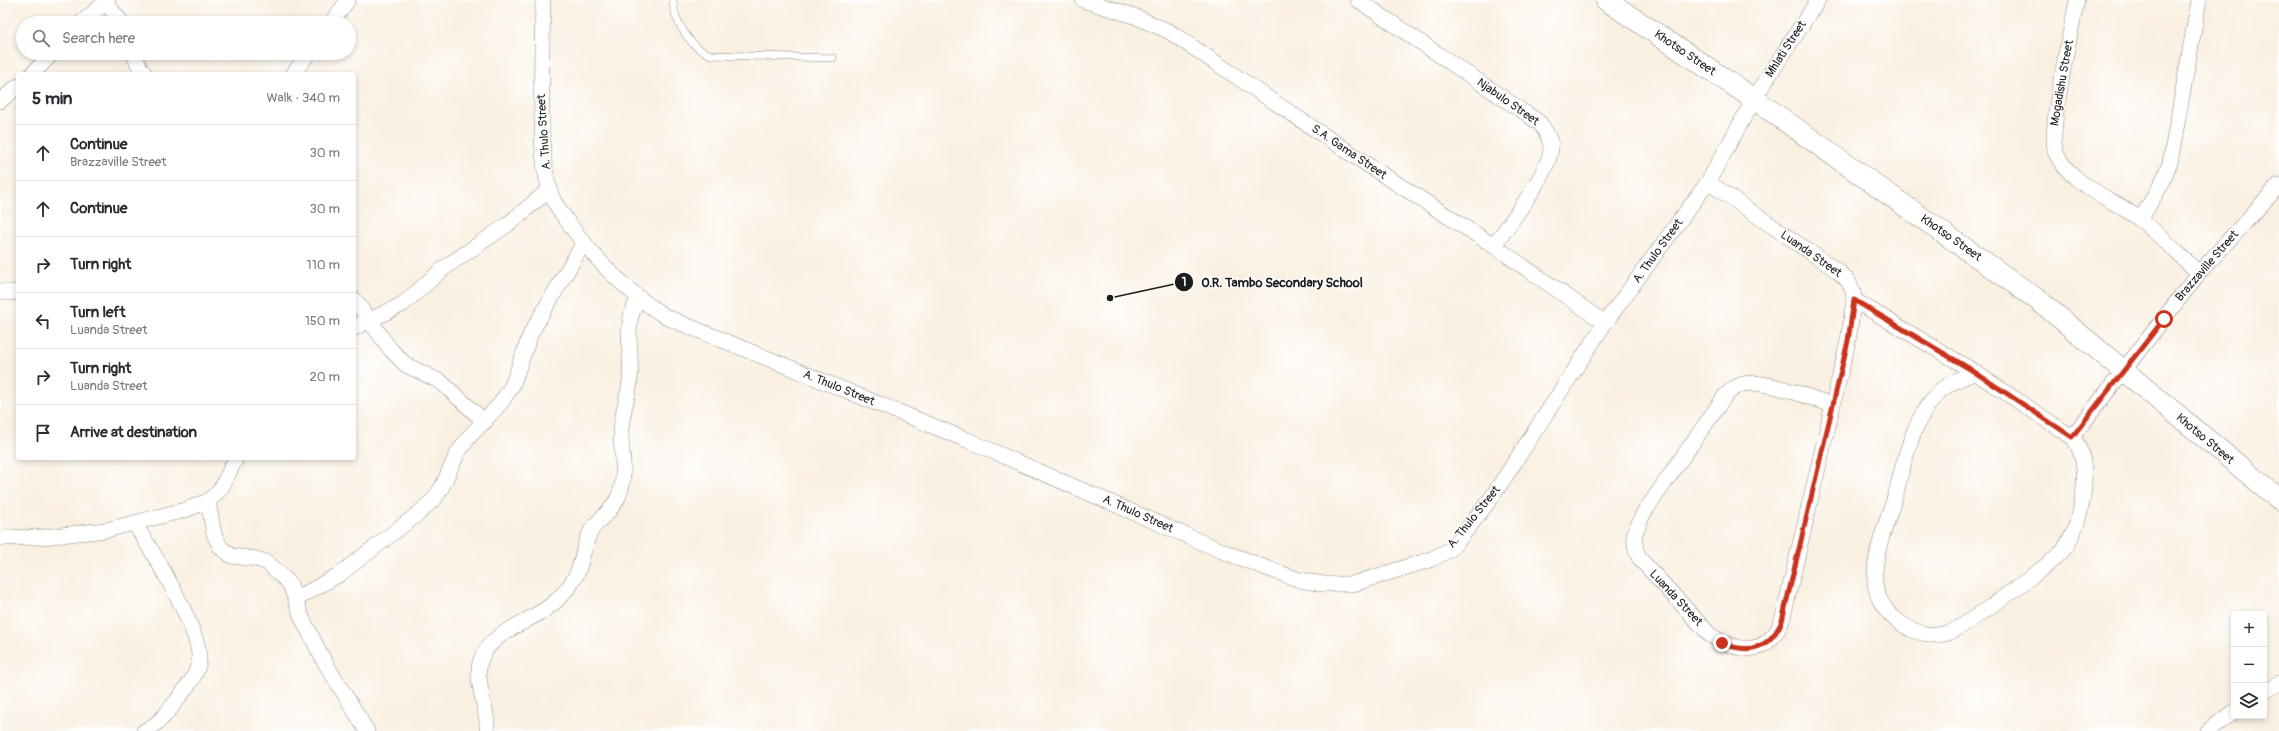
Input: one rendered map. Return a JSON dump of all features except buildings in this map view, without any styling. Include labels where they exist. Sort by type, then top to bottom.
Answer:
[{"type":"street","points":[[336,16],[348,0]]},
{"type":"street","name":"A. Thulo Street","points":[[544,0],[541,81],[542,144],[550,189],[556,205],[584,242],[611,275],[638,299],[666,317],[967,440],[1222,551],[1300,580],[1336,585],[1353,584],[1432,559],[1451,548],[1492,496],[1605,323],[1708,182],[1754,99]]},
{"type":"street","name":"S.A. Gama Street","points":[[1083,0],[1134,16],[1170,32],[1371,168],[1494,246],[1605,323]]},
{"type":"street","name":"Njabulo Street","points":[[1358,0],[1540,123],[1547,133],[1551,150],[1545,167],[1494,246]]},
{"type":"street","name":"Khotso Street","points":[[1606,0],[1754,99],[2038,300],[2124,369],[2279,499]]},
{"type":"street","name":"Mhlati Street","points":[[1754,99],[1818,0]]},
{"type":"street","name":"Mogadishu Street","points":[[2076,0],[2054,127],[2056,152],[2066,167],[2079,180],[2140,220],[2199,273]]},
{"type":"street","points":[[2140,220],[2161,185],[2170,163],[2199,0]]},
{"type":"street","points":[[89,16],[106,1],[117,16]]},
{"type":"street","points":[[34,72],[46,60]]},
{"type":"street","points":[[136,60],[143,72]]},
{"type":"street","points":[[295,72],[304,60]]},
{"type":"street","points":[[0,101],[16,88]]},
{"type":"street","name":"Luanda Street","points":[[1708,182],[1839,272],[1852,286],[1854,300],[1848,341],[1833,405],[1782,621],[1776,634],[1768,642],[1753,648],[1741,648],[1722,643],[1710,635],[1640,559],[1634,543],[1635,529],[1643,514],[1685,451],[1725,396],[1733,389],[1741,385],[1760,384],[1833,405]]},
{"type":"street","name":"Brazzaville Street","points":[[2072,437],[2199,273],[2279,184]]},
{"type":"street","points":[[356,327],[403,304],[444,268],[507,225],[550,189]]},
{"type":"street","points":[[296,599],[340,574],[419,513],[434,498],[442,487],[451,466],[463,445],[500,404],[512,386],[532,333],[584,242]]},
{"type":"street","points":[[0,291],[11,293],[16,292]]},
{"type":"street","points":[[488,731],[488,721],[480,674],[483,656],[491,645],[508,630],[551,606],[564,592],[575,578],[592,529],[619,495],[623,476],[621,420],[628,396],[631,370],[628,326],[631,313],[638,299]]},
{"type":"street","points":[[1854,300],[1975,372],[2072,437],[2081,450],[2084,498],[2074,533],[2063,551],[1981,614],[1949,632],[1926,635],[1905,625],[1891,615],[1877,597],[1874,581],[1879,552],[1904,459],[1918,423],[1939,392],[1952,382],[1975,372]]},
{"type":"street","points":[[356,302],[390,350],[406,365],[441,382],[485,422]]},
{"type":"street","points":[[0,538],[43,537],[106,530],[185,510],[208,501],[222,487],[235,460]]},
{"type":"street","points":[[208,501],[214,534],[221,548],[232,556],[257,559],[268,563],[290,584],[302,618],[324,661],[355,714],[368,731]]},
{"type":"street","points":[[134,523],[151,548],[173,590],[194,636],[199,658],[193,677],[165,716],[144,731]]},
{"type":"street","points":[[2267,690],[2279,684]]},
{"type":"street","points":[[2208,731],[2231,714]]},
{"type":"lane","points":[[673,0],[675,15],[680,24],[703,52],[712,55],[833,58]]},
{"type":"place","name":"O.R. Tambo Secondary School","points":[[1110,298]]},
{"type":"route","points":[[1722,643],[1731,647],[1760,647],[1776,634],[1782,621],[1848,341],[1854,300],[1970,369],[2072,437],[2164,319]]}]
